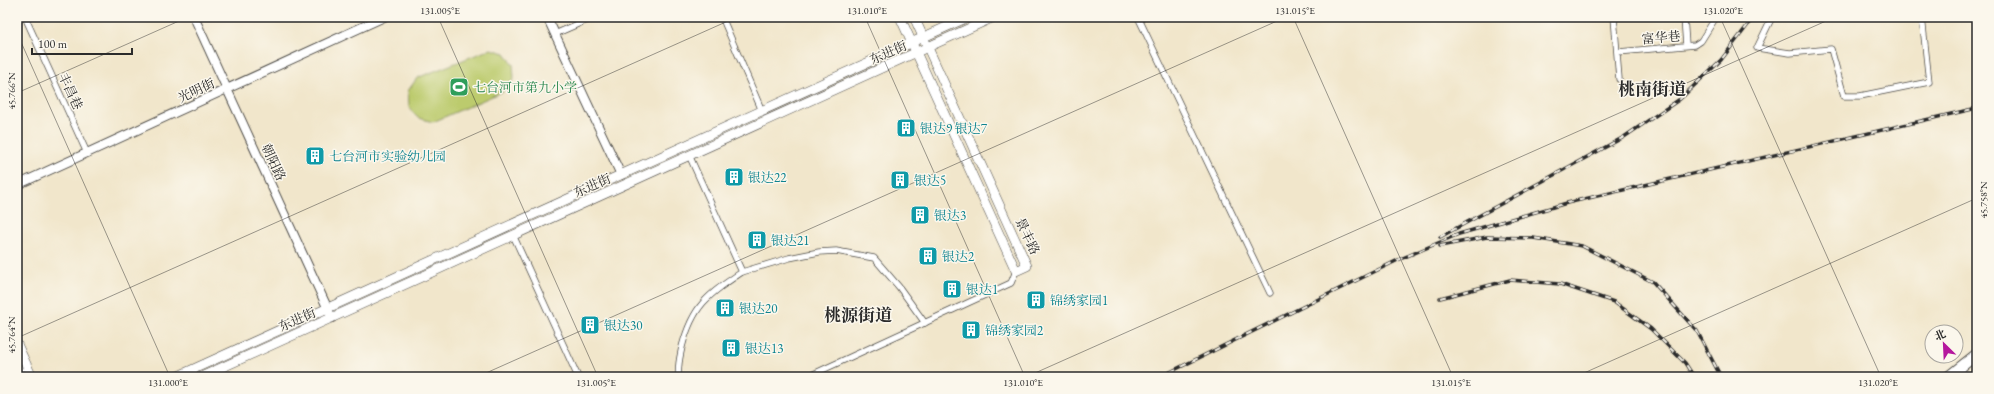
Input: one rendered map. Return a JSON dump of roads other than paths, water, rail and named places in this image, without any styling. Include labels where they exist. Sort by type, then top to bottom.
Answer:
[{"type":"highway","points":[[1948,377],[1977,354]]},
{"type":"main road","name":"景丰路","points":[[900,17],[1016,271],[1027,266],[914,17]]},
{"type":"main road","name":"东进街","points":[[176,377],[968,17]]},
{"type":"main road","name":"东进街","points":[[201,377],[994,17]]},
{"type":"main road","points":[[17,344],[32,377]]},
{"type":"main road","points":[[17,367],[22,377]]},
{"type":"street","name":"丰昌巷","points":[[25,17],[87,153]]},
{"type":"street","name":"朝阳路","points":[[194,17],[332,318]]},
{"type":"street","name":"光明街","points":[[17,185],[384,17]]},
{"type":"street","points":[[547,17],[621,175]]},
{"type":"street","points":[[555,34],[594,17]]},
{"type":"street","points":[[722,17],[762,111]]},
{"type":"street","points":[[1138,17],[1270,293]]},
{"type":"street","points":[[1614,17],[1619,79]]},
{"type":"street","points":[[1684,17],[1686,45]]},
{"type":"street","name":"富华巷","points":[[1618,52],[1695,45],[1701,41],[1716,17]]},
{"type":"street","points":[[1772,17],[1757,48],[1790,53],[1831,49],[1844,96],[1860,96],[1929,82],[1922,17]]},
{"type":"street","points":[[689,155],[742,272]]},
{"type":"street","points":[[513,235],[578,377]]},
{"type":"street","points":[[679,377],[678,369],[688,324],[703,302],[742,272],[789,258],[819,252],[836,251],[874,258],[899,287],[925,323]]},
{"type":"street","points":[[807,377],[1011,284],[1016,271]]},
{"type":"railway","points":[[1440,237],[1624,137],[1680,99],[1721,60],[1754,17]]},
{"type":"railway","points":[[1160,377],[1398,260],[1459,234],[1567,203],[1977,108]]},
{"type":"railway","points":[[1440,246],[1487,237],[1533,238],[1582,246],[1653,282],[1697,331],[1721,377]]},
{"type":"railway","points":[[1440,298],[1510,280],[1560,284],[1614,302],[1651,329],[1685,363],[1694,377]]},
{"type":"place","name":"七台河市第九小学","points":[[459,87]]},
{"type":"place","name":"银达9 银达7","points":[[906,128]]},
{"type":"place","name":"七台河市实验幼儿园","points":[[315,156]]},
{"type":"place","name":"银达22","points":[[734,177]]},
{"type":"place","name":"银达5","points":[[900,180]]},
{"type":"place","name":"银达3","points":[[920,215]]},
{"type":"place","name":"银达21","points":[[757,240]]},
{"type":"place","name":"银达2","points":[[928,256]]},
{"type":"place","name":"银达1","points":[[952,289]]},
{"type":"place","name":"锦绣家园1","points":[[1036,300]]},
{"type":"place","name":"银达20","points":[[725,308]]},
{"type":"place","name":"银达30","points":[[590,325]]},
{"type":"place","name":"锦绣家园2","points":[[971,330]]},
{"type":"place","name":"银达13","points":[[731,348]]},
{"type":"district","name":"桃南街道","points":[[1652,89]]},
{"type":"district","name":"桃源街道","points":[[858,315]]}]
